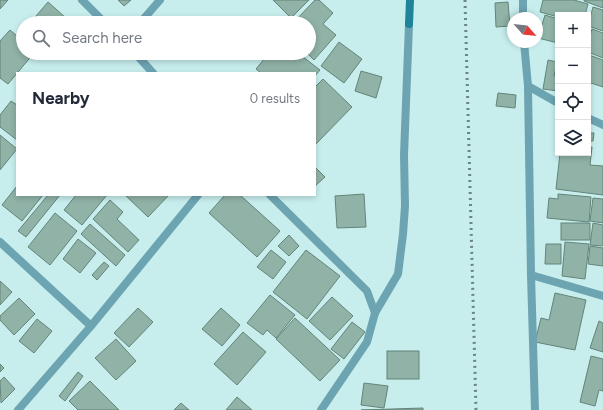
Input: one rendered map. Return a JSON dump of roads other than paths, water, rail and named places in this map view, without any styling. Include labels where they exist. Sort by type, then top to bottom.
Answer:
[{"type":"main road","points":[[409,24],[410,0]]},
{"type":"street","points":[[82,0],[98,16]]},
{"type":"street","points":[[146,16],[160,0]]},
{"type":"street","points":[[523,0],[523,12]]},
{"type":"street","points":[[321,410],[367,342],[375,313],[398,274],[405,206],[404,155],[409,24]]},
{"type":"street","points":[[525,48],[528,86],[535,410]]},
{"type":"street","points":[[141,60],[152,72]]},
{"type":"street","points":[[528,86],[555,101]]},
{"type":"street","points":[[591,119],[603,125]]},
{"type":"street","points":[[18,410],[91,326],[197,196]]},
{"type":"street","points":[[271,196],[367,291],[375,313]]},
{"type":"street","points":[[0,242],[91,326]]},
{"type":"street","points":[[531,275],[603,296]]},
{"type":"railway","points":[[465,0],[476,410]]}]
